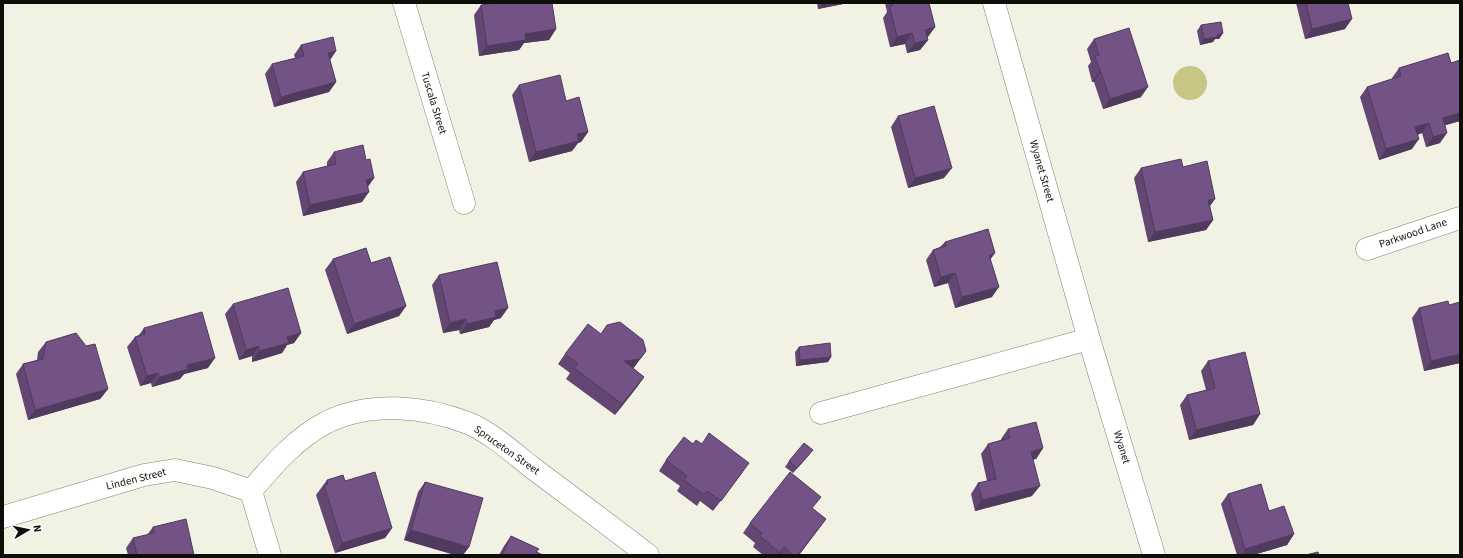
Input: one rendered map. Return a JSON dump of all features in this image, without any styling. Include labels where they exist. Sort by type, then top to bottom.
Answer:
[{"type":"street","name":"Tuscala Street","points":[[404,3],[464,203]]},
{"type":"street","name":"Wyanet Street","points":[[994,3],[1090,339]]},
{"type":"street","name":"Parkwood Lane","points":[[1367,249],[1460,218]]},
{"type":"street","points":[[821,414],[1090,339]]},
{"type":"street","name":"Wyanet","points":[[1090,339],[1154,555]]},
{"type":"street","name":"Spruceton Street","points":[[251,491],[281,456],[304,437],[327,422],[358,412],[403,407],[441,415],[469,424],[497,441],[648,555]]},
{"type":"street","name":"Linden Street","points":[[3,517],[144,475],[175,470],[213,478],[251,491]]},
{"type":"street","points":[[251,491],[270,555]]},
{"type":"shaded area","points":[[1187,66],[1193,66],[1197,67],[1204,73],[1207,83],[1206,90],[1200,97],[1193,100],[1187,100],[1183,99],[1176,93],[1173,86],[1173,80],[1174,76],[1180,69]]},
{"type":"building","points":[[496,3],[552,3],[556,29],[525,34],[526,40],[487,46],[481,5]]},
{"type":"building","points":[[894,3],[929,3],[935,27],[925,30],[928,40],[915,43],[912,33],[897,37],[890,8]]},
{"type":"building","points":[[1306,3],[1348,3],[1352,19],[1312,29]]},
{"type":"building","points":[[1221,22],[1223,33],[1217,35],[1217,37],[1204,39],[1201,25]]},
{"type":"building","points":[[1129,28],[1148,87],[1110,99],[1095,56],[1099,55],[1094,39]]},
{"type":"building","points":[[333,37],[336,51],[328,53],[336,82],[281,97],[272,64],[304,56],[301,45]]},
{"type":"building","points":[[1448,53],[1451,63],[1460,60],[1460,113],[1443,118],[1447,133],[1433,137],[1429,123],[1415,127],[1419,139],[1386,149],[1367,87],[1401,76],[1399,68]]},
{"type":"building","points":[[560,75],[566,101],[579,97],[588,132],[577,134],[579,141],[536,152],[519,85]]},
{"type":"building","points":[[934,106],[952,168],[915,178],[898,116]]},
{"type":"building","points":[[363,145],[366,160],[370,159],[374,178],[366,180],[369,192],[310,205],[303,172],[336,164],[334,152]]},
{"type":"building","points":[[1181,159],[1183,167],[1207,161],[1215,199],[1208,200],[1213,220],[1155,232],[1141,168]]},
{"type":"building","points":[[988,229],[995,253],[989,255],[999,287],[962,297],[955,273],[941,277],[933,250],[946,246],[945,242]]},
{"type":"building","points":[[366,248],[371,263],[390,257],[406,306],[354,324],[333,259]]},
{"type":"building","points":[[497,262],[508,308],[495,311],[496,317],[467,324],[466,319],[450,323],[439,275]]},
{"type":"building","points":[[288,288],[301,333],[287,337],[289,343],[259,351],[259,346],[246,350],[233,304]]},
{"type":"building","points":[[1448,301],[1449,305],[1460,302],[1460,354],[1431,361],[1419,308]]},
{"type":"building","points":[[202,312],[215,358],[187,365],[188,369],[160,377],[158,373],[147,376],[135,337],[145,334],[144,328]]},
{"type":"building","points":[[620,322],[643,340],[646,351],[640,359],[624,361],[644,377],[622,404],[574,368],[578,364],[565,354],[588,324],[601,334],[607,325]]},
{"type":"building","points":[[76,333],[86,346],[95,344],[108,389],[35,410],[23,364],[43,359],[46,342]]},
{"type":"building","points":[[830,343],[831,357],[800,360],[799,347]]},
{"type":"building","points":[[1245,352],[1260,414],[1196,430],[1187,395],[1215,388],[1208,361]]},
{"type":"building","points":[[1036,422],[1043,448],[1031,452],[1040,486],[982,500],[978,483],[996,479],[988,444],[1010,438],[1008,429]]},
{"type":"building","points":[[709,433],[749,463],[721,501],[707,491],[704,495],[684,480],[687,476],[666,460],[684,437],[693,444],[696,440],[702,444]]},
{"type":"building","points":[[804,443],[813,450],[797,468],[789,461]]},
{"type":"building","points":[[375,472],[392,528],[342,543],[324,485],[328,484],[327,480],[343,475],[345,481]]},
{"type":"building","points":[[790,472],[821,497],[812,508],[826,519],[798,555],[793,555],[784,547],[780,553],[760,536],[762,533],[750,523]]},
{"type":"building","points":[[425,482],[483,498],[469,547],[411,530]]},
{"type":"building","points":[[1261,484],[1269,511],[1284,506],[1294,534],[1245,549],[1228,494]]},
{"type":"building","points":[[186,519],[194,555],[137,555],[133,538],[154,533],[153,527]]},
{"type":"building","points":[[511,536],[539,549],[536,552],[543,555],[502,555]]},
{"type":"building","points":[[1318,552],[1319,555],[1306,555]]}]
